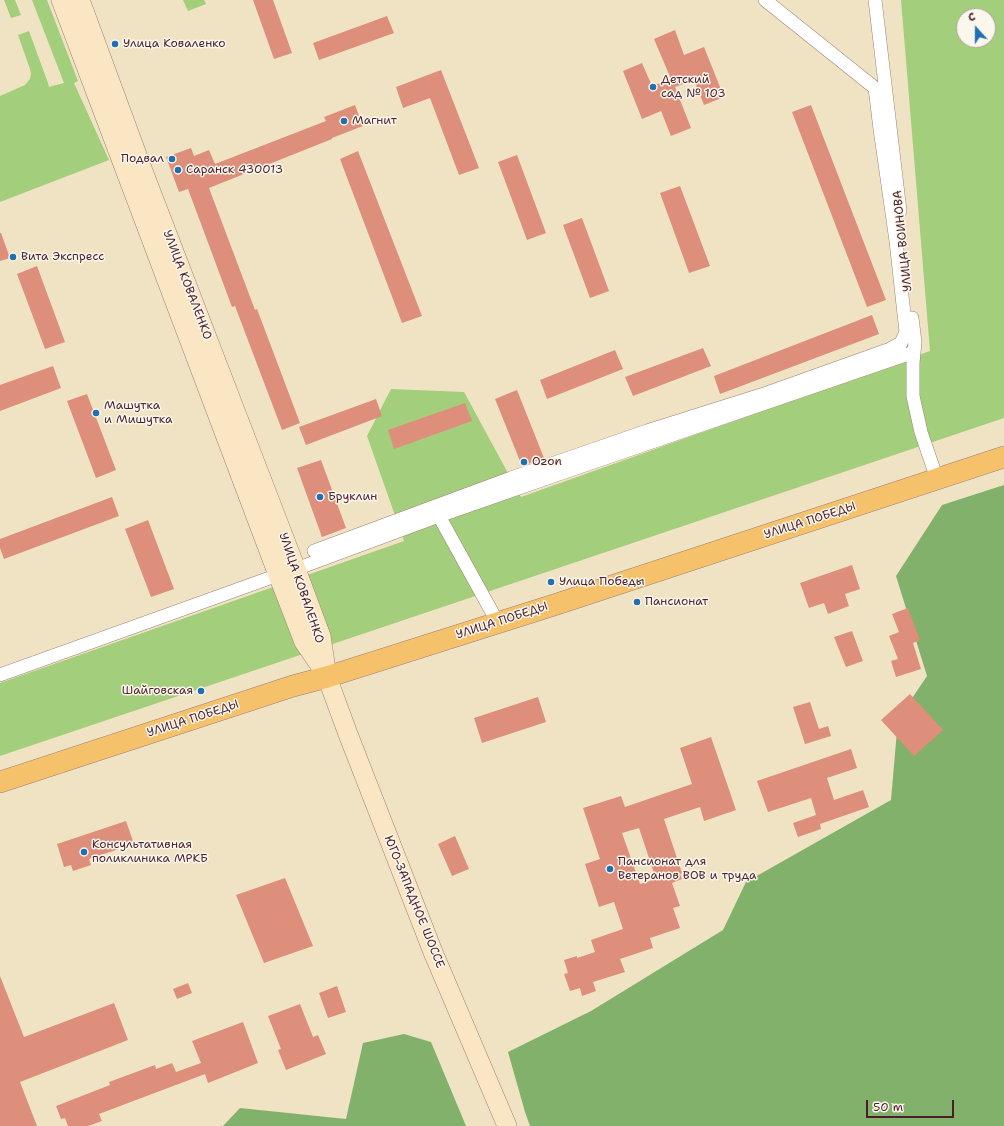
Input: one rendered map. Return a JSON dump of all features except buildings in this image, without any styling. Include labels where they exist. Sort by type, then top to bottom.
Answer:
[{"type":"main road","name":"УЛИЦА КОВАЛЕНКО","points":[[61,0],[128,154],[296,569],[321,636],[327,677]]},
{"type":"main road","name":"УЛИЦА КОВАЛЕНКО","points":[[80,0],[128,154],[278,575],[304,642],[327,677]]},
{"type":"main road","name":"УЛИЦА ПОБЕДЫ","points":[[0,782],[293,686],[327,677],[498,623],[1004,457]]},
{"type":"main road","points":[[278,575],[296,569]]},
{"type":"main road","name":"ЮГО-ЗАПАДНОЕ ШОССЕ","points":[[327,677],[433,952],[507,1126]]},
{"type":"street","points":[[314,551],[511,478],[647,431],[761,395],[890,349],[901,343],[906,332],[896,241],[875,88],[765,0]]},
{"type":"street","name":"УЛИЦА ВОИНОВА","points":[[875,0],[892,134],[915,342],[913,396],[921,432],[937,479]]},
{"type":"street","points":[[296,569],[439,516],[914,352]]},
{"type":"street","points":[[439,516],[498,623]]},
{"type":"street","points":[[0,675],[278,575]]},
{"type":"green space","points":[[4,0],[15,0],[21,15],[11,18]]},
{"type":"green space","points":[[32,0],[47,0],[78,81],[74,83],[109,160],[0,202],[0,96],[25,85],[30,79],[31,74],[18,35],[29,31],[49,87],[64,83]]},
{"type":"green space","points":[[183,0],[204,0],[206,4],[188,11]]},
{"type":"green space","points":[[901,0],[1004,0],[1004,418],[0,756],[0,683],[404,541],[367,436],[391,389],[464,392],[521,497],[930,351]]},
{"type":"green space","points":[[1004,485],[1004,1126],[530,1126],[508,1052],[591,1011],[723,930],[746,882],[891,800],[898,719],[927,676],[896,576],[942,505]]},
{"type":"green space","points":[[404,1034],[431,1042],[466,1126],[223,1126],[240,1108],[346,1119],[363,1043]]},
{"type":"place","name":"Улица Коваленко","points":[[115,44]]},
{"type":"place","name":"Детский сад № 103","points":[[653,87]]},
{"type":"place","name":"Магнит","points":[[344,121]]},
{"type":"place","name":"Подвал","points":[[172,159]]},
{"type":"place","name":"Саранск 430013","points":[[178,170]]},
{"type":"place","name":"Вита Экспресс","points":[[13,257]]},
{"type":"place","name":"Машутка и Мишутка","points":[[96,413]]},
{"type":"place","name":"Ozon","points":[[524,462]]},
{"type":"place","name":"Бруклин","points":[[320,497]]},
{"type":"place","name":"Улица Победы","points":[[551,582]]},
{"type":"place","name":"Пансионат","points":[[637,602]]},
{"type":"place","name":"Шайговская","points":[[201,691]]},
{"type":"place","name":"Консультативная поликлиника МРКБ","points":[[84,852]]},
{"type":"place","name":"Пансионат для Ветеранов ВОВ и труда","points":[[610,869]]}]
